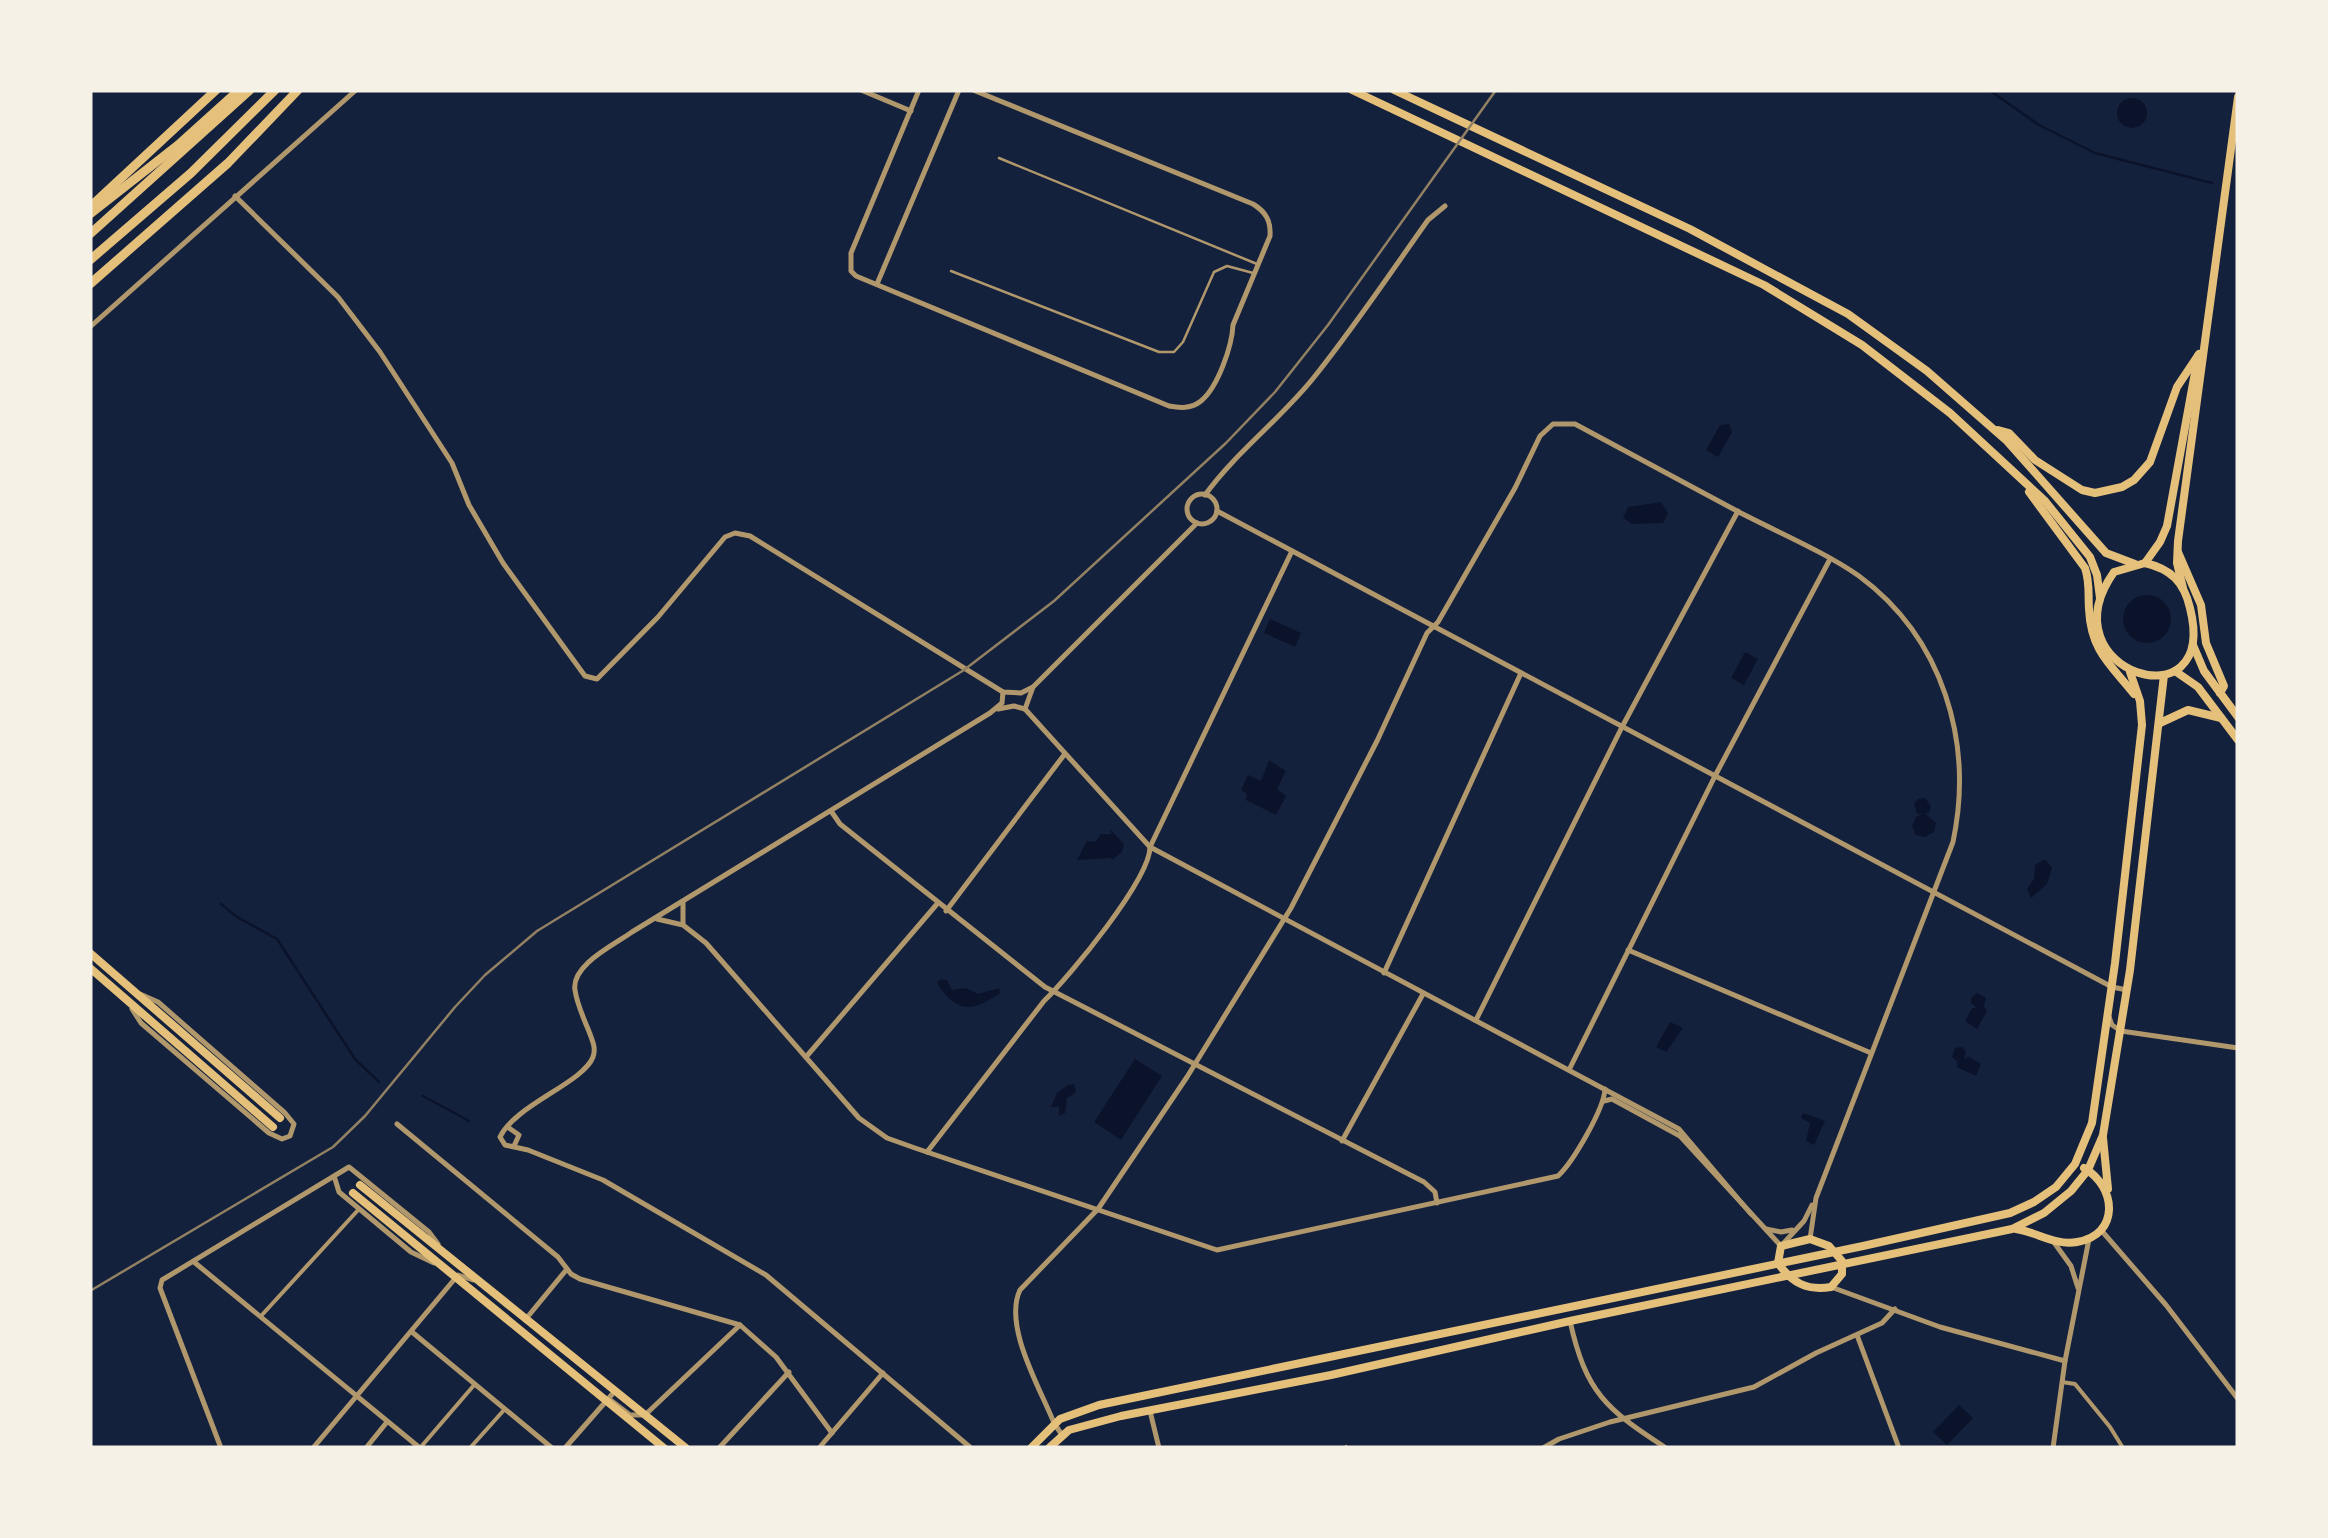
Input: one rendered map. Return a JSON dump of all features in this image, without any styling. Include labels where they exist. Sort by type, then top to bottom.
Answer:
[{"type":"highway","points":[[90,210],[216,90]]},
{"type":"highway","points":[[90,210],[178,145],[239,90]]},
{"type":"highway","points":[[90,234],[250,90]]},
{"type":"highway","points":[[90,260],[191,174],[275,90]]},
{"type":"highway","points":[[90,284],[228,163],[300,90]]},
{"type":"main road","points":[[1352,90],[1764,285],[1814,314],[1915,384],[2026,486],[2076,552],[2089,579],[2089,608],[2096,644],[2110,669],[2140,701]]},
{"type":"main road","points":[[1394,90],[1690,229],[1816,294],[1883,337],[1994,428],[2106,552],[2169,571],[2183,588]]},
{"type":"main road","points":[[2238,96],[2176,562],[2193,621],[2193,645],[2204,672],[2238,717]]},
{"type":"main road","points":[[2100,598],[2114,572],[2140,564],[2167,526],[2199,354],[2210,318]]},
{"type":"main road","points":[[1994,428],[2010,434],[2036,460],[2082,490],[2095,493],[2122,487],[2150,462],[2177,387],[2199,354]]},
{"type":"main road","points":[[1031,1448],[1051,1426],[1082,1410],[1836,1252],[2010,1212],[2046,1194],[2075,1164],[2092,1123],[2142,724],[2140,701],[2130,672],[2107,649],[2100,627],[2097,575],[2090,557],[2045,500],[2026,486]]},
{"type":"main road","points":[[2178,551],[2201,605],[2206,643],[2224,686],[2220,693]]},
{"type":"main road","points":[[2130,672],[2149,678],[2164,675],[2187,658],[2193,645]]},
{"type":"main road","points":[[2175,670],[2198,687],[2238,740]]},
{"type":"main road","points":[[1049,1448],[1060,1436],[1076,1428],[2012,1228],[2057,1204],[2088,1170],[2103,1135],[2127,990],[2164,675]]},
{"type":"main road","points":[[2160,723],[2188,710],[2221,718]]},
{"type":"main road","points":[[90,953],[280,1118]]},
{"type":"main road","points":[[90,968],[273,1127]]},
{"type":"main road","points":[[2012,1228],[2053,1241],[2078,1242],[2101,1230],[2110,1211],[2103,1135]]},
{"type":"main road","points":[[2075,1164],[2102,1181],[2108,1194]]},
{"type":"main road","points":[[360,1185],[525,1320],[664,1448]]},
{"type":"main road","points":[[353,1194],[511,1325],[610,1397],[645,1415],[686,1448]]},
{"type":"main road","points":[[1810,1239],[1836,1252],[1843,1264],[1838,1282],[1831,1286],[1808,1288],[1788,1276],[1778,1263],[1781,1246],[1810,1239]]},
{"type":"main road","points":[[1570,1320],[1571,1312],[1610,1299]]},
{"type":"main road","points":[[1150,1411],[1170,1390]]},
{"type":"street","points":[[342,90],[349,96]]},
{"type":"street","points":[[90,327],[356,90]]},
{"type":"street","points":[[860,90],[910,111]]},
{"type":"street","points":[[919,90],[851,254],[851,271],[1153,399],[1182,408],[1200,402],[1211,387],[1270,236],[1264,214],[1253,204],[973,90]]},
{"type":"street","points":[[878,284],[959,90]]},
{"type":"street","points":[[235,196],[338,297],[380,352],[452,462],[469,505],[504,563],[586,676],[598,679],[658,617],[724,537],[735,532],[750,536],[840,589],[1003,692],[1021,693],[1034,687],[1197,523],[1208,522],[1216,511],[1215,502],[1205,495]]},
{"type":"street","points":[[1197,523],[1188,515],[1193,497],[1205,495],[1315,376],[1428,220],[1445,206]]},
{"type":"street","points":[[990,713],[1014,706],[1025,709],[1150,846],[1284,920],[1683,1132],[1781,1246],[1804,1221],[1816,1198],[1953,842],[1960,808],[1961,764],[1955,722],[1937,671],[1901,615],[1856,574],[1576,424],[1553,424],[1540,436],[1511,496],[1427,633],[1377,741],[1284,920],[1194,1066],[1098,1209],[1028,1278],[1014,1302],[1020,1338],[1051,1426],[1060,1436]]},
{"type":"street","points":[[1216,511],[1933,894],[2112,987],[2127,990]]},
{"type":"street","points":[[1476,1021],[1622,727],[1738,511]]},
{"type":"street","points":[[927,1152],[1139,880],[1150,859],[1150,846],[1292,551]]},
{"type":"street","points":[[1569,1070],[1715,776],[1830,560]]},
{"type":"street","points":[[1384,973],[1521,673]]},
{"type":"street","points":[[1025,709],[1034,687]]},
{"type":"street","points":[[971,1448],[766,1275],[603,1180],[528,1150],[505,1145],[500,1138],[537,1100],[586,1067],[593,1056],[593,1043],[574,991],[579,972],[622,939],[990,713],[1002,704],[1003,692]]},
{"type":"street","points":[[946,911],[1064,755]]},
{"type":"street","points":[[830,811],[840,824],[937,904],[1053,992],[1424,1182],[1435,1192],[1438,1203]]},
{"type":"street","points":[[684,902],[684,925]]},
{"type":"street","points":[[806,1057],[937,904]]},
{"type":"street","points":[[657,919],[684,925],[706,943],[859,1118],[887,1138],[1217,1250],[1558,1176],[1567,1168],[1605,1090]]},
{"type":"street","points":[[1628,950],[1871,1053]]},
{"type":"street","points":[[125,998],[141,1022],[269,1133],[282,1139],[290,1136],[294,1124],[286,1113],[158,1002],[132,990]]},
{"type":"street","points":[[1342,1141],[1423,994]]},
{"type":"street","points":[[2108,1014],[2120,1032],[2238,1048]]},
{"type":"street","points":[[1602,1103],[1609,1098],[1680,1136],[1751,1214]]},
{"type":"street","points":[[514,1146],[526,1112]]},
{"type":"street","points":[[397,1124],[558,1257],[580,1280],[740,1324],[788,1372],[832,1433]]},
{"type":"street","points":[[509,1128],[528,1150]]},
{"type":"street","points":[[221,1448],[160,1288],[162,1280],[344,1169],[356,1170],[429,1232],[447,1257]]},
{"type":"street","points":[[336,1176],[334,1186],[359,1209],[411,1252],[440,1266]]},
{"type":"street","points":[[1810,1239],[1816,1198]]},
{"type":"street","points":[[261,1317],[359,1209]]},
{"type":"street","points":[[1763,1228],[1792,1230]]},
{"type":"street","points":[[2101,1230],[2166,1304],[2238,1399]]},
{"type":"street","points":[[2053,1448],[2064,1361],[2089,1239]]},
{"type":"street","points":[[2053,1241],[2071,1266],[2079,1291]]},
{"type":"street","points":[[194,1262],[420,1448],[475,1384]]},
{"type":"street","points":[[525,1320],[566,1269]]},
{"type":"street","points":[[314,1448],[456,1276],[468,1277],[498,1300]]},
{"type":"street","points":[[1831,1286],[1940,1327],[2064,1361]]},
{"type":"street","points":[[1544,1448],[1558,1439],[1610,1422],[1754,1387],[1882,1324],[1895,1309]]},
{"type":"street","points":[[1570,1320],[1587,1377],[1624,1420],[1666,1448]]},
{"type":"street","points":[[645,1415],[740,1324]]},
{"type":"street","points":[[411,1331],[552,1448]]},
{"type":"street","points":[[1857,1335],[1899,1448]]},
{"type":"street","points":[[719,1448],[788,1372]]},
{"type":"street","points":[[819,1448],[883,1373]]},
{"type":"street","points":[[2062,1382],[2075,1384],[2123,1448]]},
{"type":"street","points":[[565,1448],[610,1397]]},
{"type":"street","points":[[470,1448],[504,1409]]},
{"type":"street","points":[[1150,1411],[1159,1448]]},
{"type":"street","points":[[366,1448],[387,1422]]},
{"type":"lane","points":[[999,158],[1258,264]]},
{"type":"lane","points":[[951,271],[1158,352],[1174,352],[1183,342],[1214,272],[1227,266],[1254,274]]},
{"type":"water","points":[[2132,98],[2143,102],[2147,113],[2143,124],[2132,128],[2121,124],[2117,113],[2121,102]]},
{"type":"water","points":[[1729,424],[1732,432],[1718,457],[1706,450],[1720,425]]},
{"type":"water","points":[[1661,502],[1668,513],[1663,523],[1632,524],[1623,518],[1628,507]]},
{"type":"water","points":[[2147,595],[2164,602],[2171,619],[2164,636],[2147,643],[2130,636],[2123,619],[2130,602]]},
{"type":"water","points":[[1270,619],[1301,633],[1295,647],[1264,633]]},
{"type":"water","points":[[1745,652],[1758,659],[1744,685],[1731,678]]},
{"type":"water","points":[[1269,760],[1286,771],[1277,789],[1286,796],[1276,815],[1246,800],[1247,794],[1241,790],[1248,775],[1261,781]]},
{"type":"water","points":[[1925,798],[1931,806],[1929,813],[1925,813],[1936,823],[1934,832],[1925,837],[1916,835],[1912,826],[1923,813],[1917,814],[1914,804]]},
{"type":"water","points":[[1110,829],[1124,844],[1122,852],[1112,860],[1077,860],[1087,841],[1095,842],[1101,834],[1111,834]]},
{"type":"water","points":[[2045,859],[2052,868],[2047,884],[2031,898],[2027,889],[2034,879],[2035,865]]},
{"type":"water","points":[[947,980],[952,990],[966,988],[978,994],[999,988],[1000,993],[981,1004],[965,1007],[944,993],[937,983]]},
{"type":"water","points":[[1977,993],[1986,998],[1987,1011],[1977,1029],[1965,1021],[1972,1008],[1977,1008],[1971,998]]},
{"type":"water","points":[[1670,1022],[1683,1028],[1666,1052],[1656,1047]]},
{"type":"water","points":[[1962,1047],[1966,1052],[1964,1059],[1969,1057],[1981,1064],[1976,1076],[1957,1067],[1952,1057],[1955,1048]]},
{"type":"water","points":[[1135,1059],[1162,1076],[1121,1140],[1094,1122]]},
{"type":"water","points":[[1074,1084],[1076,1092],[1067,1098],[1065,1113],[1059,1116],[1059,1107],[1051,1107],[1057,1093]]},
{"type":"water","points":[[1803,1113],[1825,1121],[1814,1145],[1806,1141],[1810,1123],[1801,1118]]},
{"type":"water","points":[[1959,1405],[1973,1418],[1947,1445],[1933,1432]]},
{"type":"waterway","points":[[1510,91],[1533,90]]},
{"type":"waterway","points":[[1989,90],[2039,125],[2095,153],[2212,183]]},
{"type":"waterway","points":[[221,904],[277,939],[355,1059],[379,1082]]},
{"type":"waterway","points":[[423,1096],[469,1121]]},
{"type":"tram line","points":[[90,1291],[333,1147],[365,1116],[485,975],[537,931],[964,670],[1054,601],[1226,443],[1275,392],[1328,325],[1496,90]]}]
